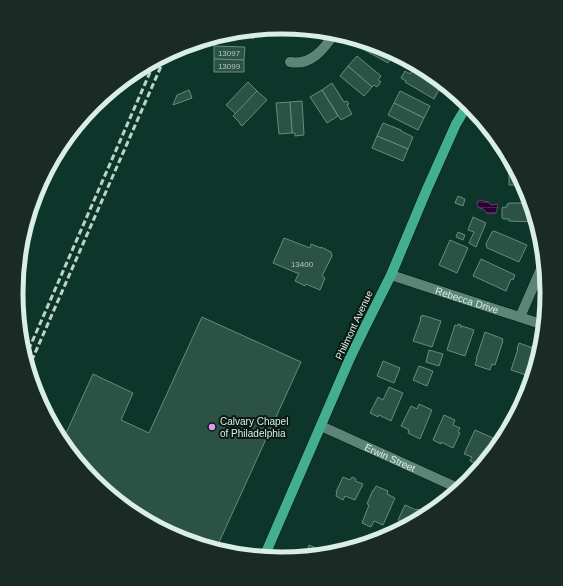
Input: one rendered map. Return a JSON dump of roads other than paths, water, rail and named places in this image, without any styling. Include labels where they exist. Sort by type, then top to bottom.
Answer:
[{"type":"main road","name":"Philmont Avenue","points":[[267,551],[350,358],[391,275],[427,189],[456,124],[464,110]]},
{"type":"street","points":[[290,62],[298,63],[312,59],[326,47],[331,39]]},
{"type":"street","points":[[520,317],[539,274]]},
{"type":"street","name":"Rebecca Drive","points":[[391,275],[538,323]]},
{"type":"street","name":"Erwin Street","points":[[321,426],[454,485]]},
{"type":"railway","points":[[32,360],[162,64]]},
{"type":"railway","points":[[29,348],[151,69]]},
{"type":"place","name":"Calvary Chapel of Philadelphia","points":[[212,427]]}]
